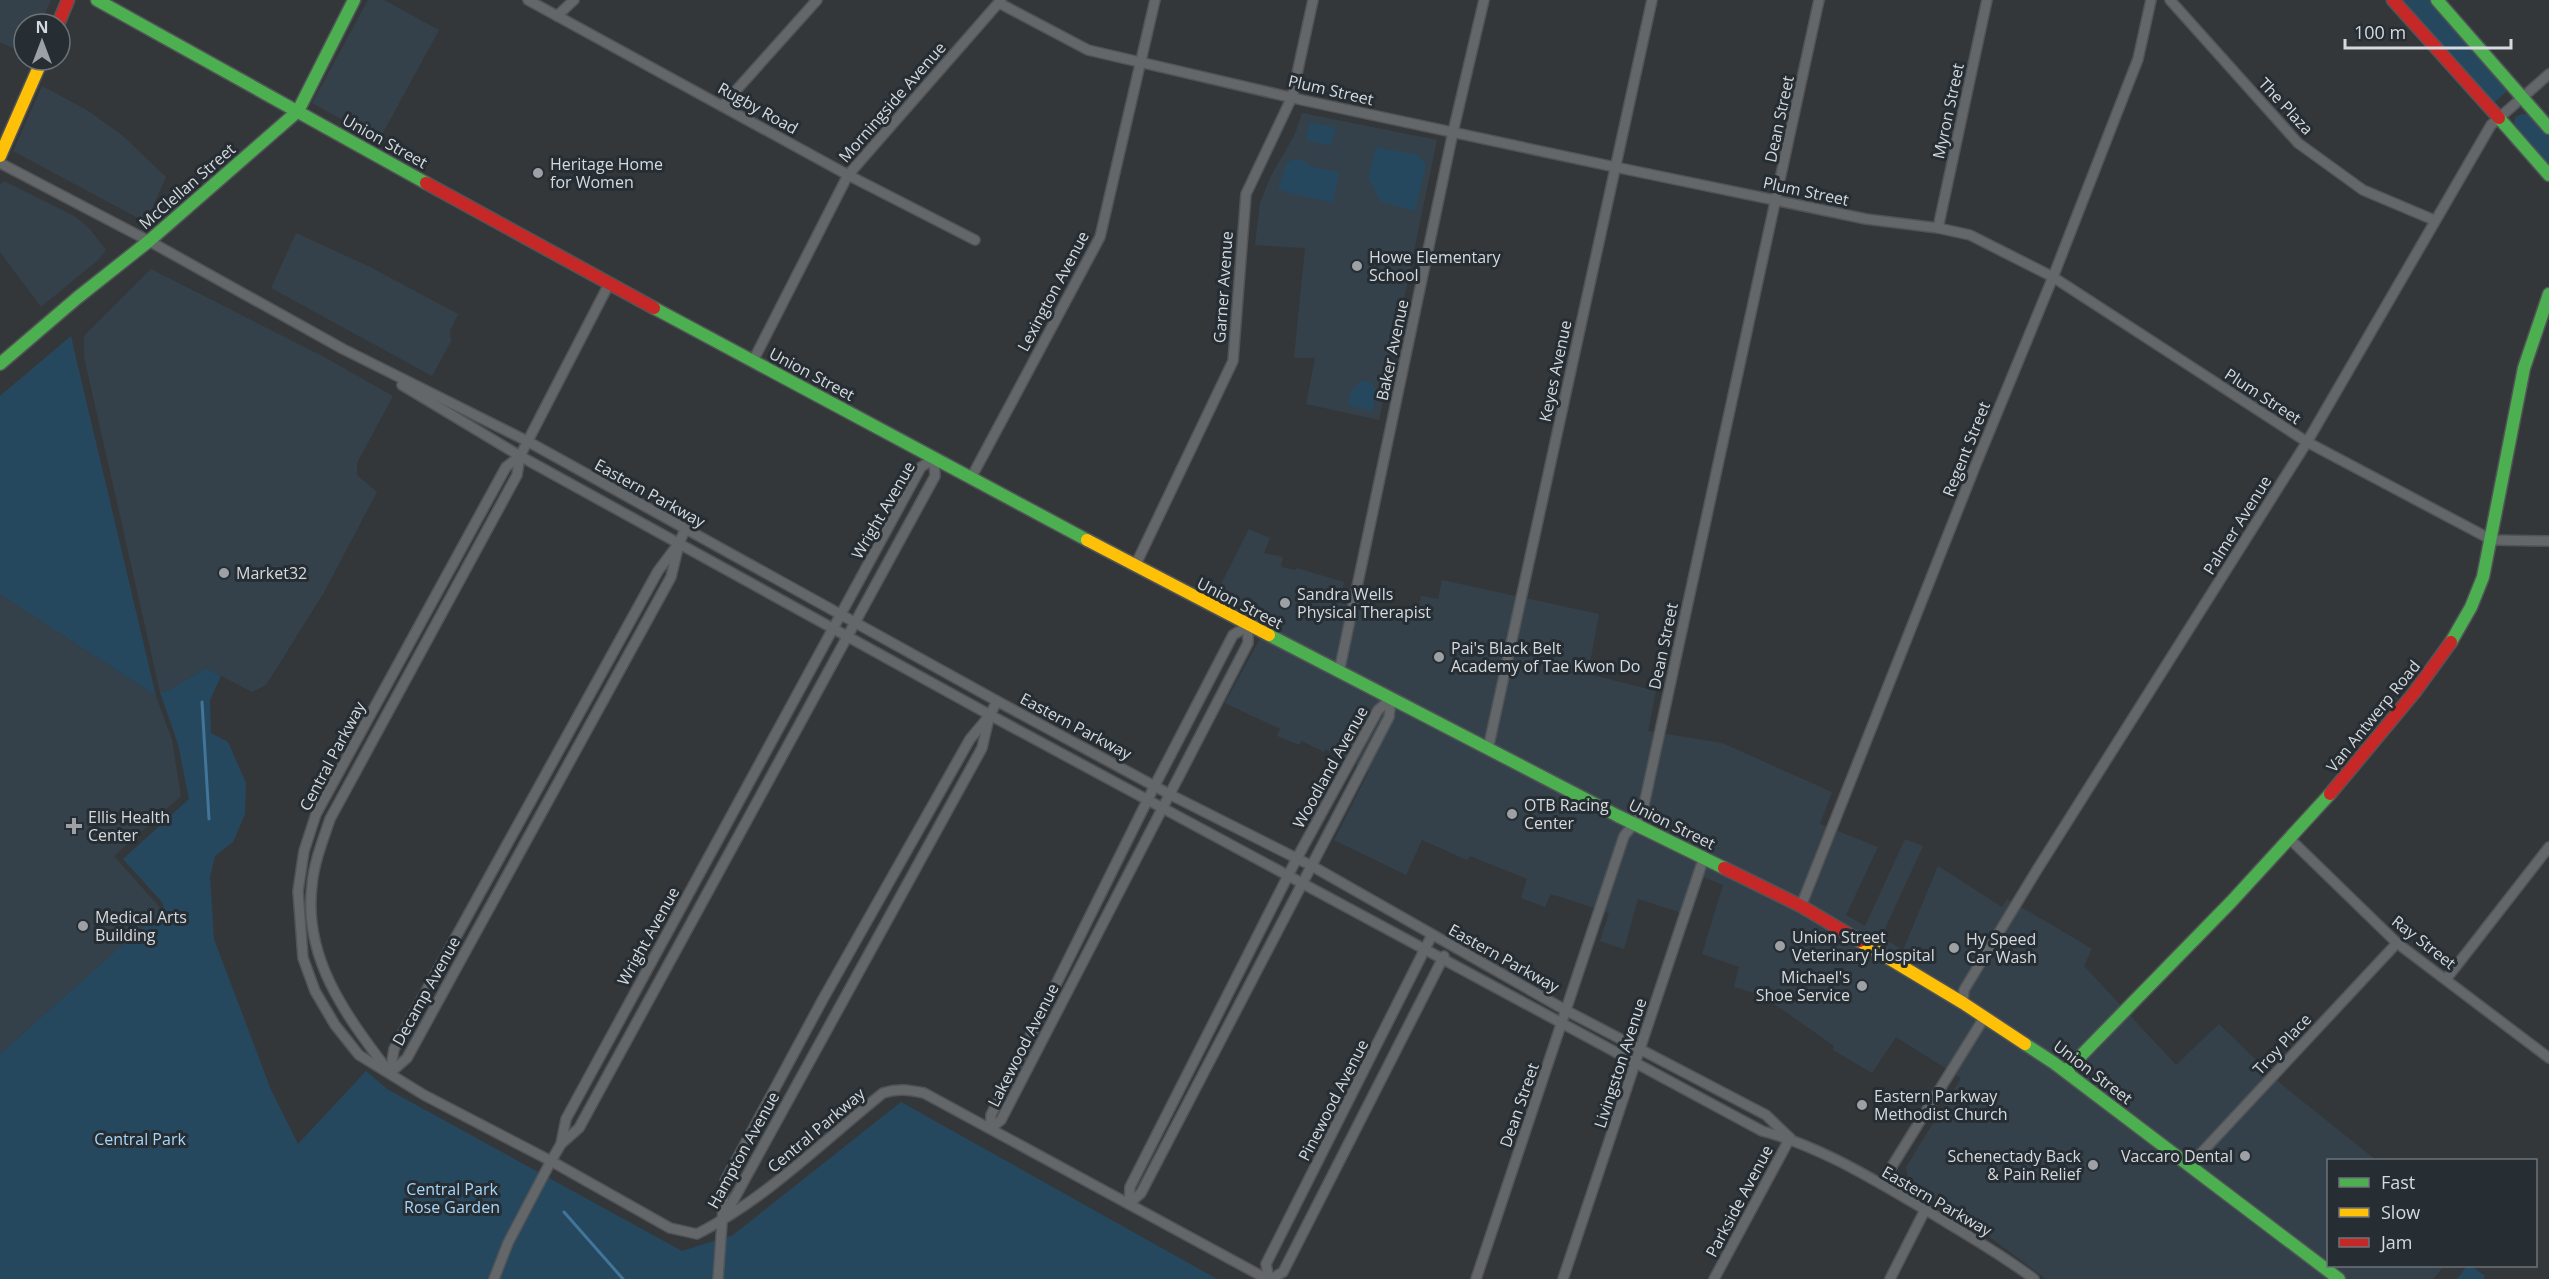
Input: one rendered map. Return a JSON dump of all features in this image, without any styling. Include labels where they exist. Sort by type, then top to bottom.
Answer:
[{"type":"main road","name":"Union Street","points":[[97,0],[609,285],[1135,567],[1632,824],[1801,906],[1963,1003],[2066,1071],[2339,1279]]},
{"type":"main road","name":"McClellan Street","points":[[0,364],[77,298],[149,241],[297,111],[354,0]]},
{"type":"main road","points":[[2393,0],[2549,175]]},
{"type":"main road","points":[[2437,0],[2549,128]]},
{"type":"main road","points":[[0,156],[37,72]]},
{"type":"main road","name":"Van Antwerp Road","points":[[2066,1071],[2290,839],[2370,748],[2441,659],[2458,632],[2478,588],[2492,540],[2511,426],[2532,337],[2549,294]]},
{"type":"street","name":"Rugby Road","points":[[528,0],[848,175],[975,240]]},
{"type":"street","points":[[557,16],[574,0]]},
{"type":"street","points":[[722,105],[817,0]]},
{"type":"street","name":"Lexington Avenue","points":[[971,478],[1100,237],[1155,0]]},
{"type":"street","name":"Garner Avenue","points":[[1135,567],[1233,361],[1246,194],[1292,97],[1313,0]]},
{"type":"street","name":"Baker Avenue","points":[[1339,672],[1453,132],[1484,0]]},
{"type":"street","name":"Keyes Avenue","points":[[1488,749],[1652,0]]},
{"type":"street","name":"Dean Street","points":[[1476,1279],[1624,836],[1642,814],[1820,0]]},
{"type":"street","name":"Myron Street","points":[[1938,228],[1987,0]]},
{"type":"street","name":"Regent Street","points":[[1801,906],[2138,59],[2151,0]]},
{"type":"street","name":"The Plaza","points":[[2170,0],[2298,143],[2363,190],[2434,220]]},
{"type":"street","name":"Plum Street","points":[[1000,2],[1088,50],[1615,167],[1866,219],[1938,228],[1978,239],[2053,277],[2307,442],[2492,540],[2549,541]]},
{"type":"street","name":"Morningside Avenue","points":[[753,361],[848,175],[1000,2]]},
{"type":"street","name":"Palmer Avenue","points":[[1963,1003],[1964,990],[2040,865],[2307,442],[2491,125],[2549,74]]},
{"type":"street","name":"Eastern Parkway","points":[[0,163],[149,241],[344,349],[527,441],[685,530],[1171,795],[1312,866],[1567,1011],[1766,1115],[1790,1138]]},
{"type":"street","name":"Central Parkway","points":[[390,1073],[337,998],[318,958],[311,925],[312,885],[318,855],[330,819],[517,475],[520,456],[527,441],[609,285]]},
{"type":"street","name":"Eastern Parkway","points":[[344,349],[520,456],[990,715],[1762,1131],[1790,1138],[1881,1184],[2011,1261],[2034,1279]]},
{"type":"street","name":"Central Parkway","points":[[520,456],[506,467],[319,809],[304,851],[298,891],[299,931],[303,958],[313,985],[334,1025],[359,1055],[424,1095],[551,1161],[670,1228],[697,1234],[762,1195],[883,1093],[908,1089],[924,1093],[991,1128],[1269,1279]]},
{"type":"street","name":"Wright Avenue","points":[[494,1279],[508,1243],[561,1143],[566,1119],[921,467],[934,459]]},
{"type":"street","name":"Wright Avenue","points":[[561,1143],[579,1128],[855,623],[934,476],[934,459]]},
{"type":"street","name":"Decamp Avenue","points":[[390,1073],[407,1058],[671,577],[679,543],[685,530]]},
{"type":"street","name":"Decamp Avenue","points":[[390,1073],[394,1049],[658,571],[679,543]]},
{"type":"street","name":"Lakewood Avenue","points":[[991,1128],[991,1115],[1155,785],[1200,704],[1233,635],[1248,626]]},
{"type":"street","name":"Lakewood Avenue","points":[[991,1128],[1001,1120],[1171,795],[1248,643],[1248,626]]},
{"type":"street","name":"Woodland Avenue","points":[[1129,1204],[1130,1187],[1297,858],[1378,710],[1391,699]]},
{"type":"street","name":"Woodland Avenue","points":[[1129,1204],[1141,1193],[1304,883],[1389,717],[1391,699]]},
{"type":"street","name":"Hampton Avenue","points":[[722,1221],[982,748],[990,715],[997,701]]},
{"type":"street","points":[[1200,704],[1213,711]]},
{"type":"street","name":"Hampton Avenue","points":[[722,1221],[725,1181],[754,1126],[970,739],[990,715]]},
{"type":"street","name":"Ray Street","points":[[2290,839],[2397,943],[2447,978],[2549,1058]]},
{"type":"street","points":[[2447,978],[2549,847]]},
{"type":"street","name":"Livingston Avenue","points":[[1563,1279],[1704,857]]},
{"type":"street","name":"Pinewood Avenue","points":[[1432,935],[1266,1264],[1269,1279],[1283,1272],[1450,945]]},
{"type":"street","name":"Troy Place","points":[[2190,1165],[2397,943]]},
{"type":"street","points":[[1881,1184],[1984,1018]]},
{"type":"street","name":"Parkside Avenue","points":[[1714,1279],[1790,1138]]},
{"type":"street","points":[[1890,1279],[1925,1210]]},
{"type":"street","points":[[718,1279],[722,1221]]},
{"type":"shaded area","points":[[0,0],[51,0],[46,12],[12,12],[12,48],[0,42]]},
{"type":"shaded area","points":[[368,0],[384,0],[439,30],[379,140],[312,103]]},
{"type":"shaded area","points":[[42,86],[87,110],[123,136],[166,177],[149,215],[140,219],[13,151]]},
{"type":"shaded area","name":"Howe Elementary School","points":[[1302,113],[1437,140],[1379,420],[1306,404],[1315,358],[1294,358],[1305,248],[1255,245],[1260,203],[1271,176],[1295,134]]},
{"type":"shaded area","points":[[4,181],[74,216],[89,228],[106,250],[99,259],[41,307],[0,252],[0,185]]},
{"type":"shaded area","points":[[296,233],[368,266],[458,314],[450,331],[451,341],[432,376],[271,288]]},
{"type":"shaded area","points":[[151,269],[324,357],[393,396],[357,463],[357,475],[377,492],[323,594],[266,685],[252,692],[206,668],[167,691],[160,692],[84,357],[84,336]]},
{"type":"shaded area","points":[[1249,529],[1270,538],[1264,553],[1283,557],[1281,567],[1295,570],[1297,568],[1344,582],[1339,603],[1417,617],[1421,596],[1438,599],[1442,580],[1599,614],[1588,674],[1656,691],[1648,731],[1722,743],[1832,792],[1820,824],[1878,847],[1846,915],[1865,926],[1905,839],[1923,846],[1881,937],[1903,950],[1938,866],[2002,907],[2007,899],[2052,925],[2092,949],[2084,966],[2176,1065],[2219,1024],[2281,1084],[2375,1159],[2327,1159],[2327,1267],[2443,1267],[2433,1279],[2046,1279],[1987,1235],[1910,1189],[1906,1167],[1961,1078],[1896,1037],[1872,1073],[1833,1050],[1834,1046],[1773,1003],[1774,999],[1734,987],[1739,967],[1702,954],[1723,885],[1704,877],[1691,916],[1638,899],[1624,949],[1600,941],[1609,913],[1551,894],[1545,907],[1521,898],[1527,879],[1470,856],[1467,860],[1422,840],[1406,875],[1334,840],[1369,771],[1326,749],[1324,752],[1302,741],[1299,745],[1277,736],[1280,729],[1225,703],[1269,622],[1216,594]]},
{"type":"shaded area","name":"Ellis Health Center","points":[[0,594],[156,696],[172,740],[181,796],[114,856],[162,910],[0,1054]]},
{"type":"green space","points":[[2400,0],[2429,0],[2506,87],[2506,92],[2492,104]]},
{"type":"green space","points":[[2528,114],[2549,137],[2549,167],[2514,126],[2515,117]]},
{"type":"green space","points":[[1310,122],[1336,128],[1331,146],[1306,140]]},
{"type":"green space","points":[[1376,147],[1418,155],[1426,165],[1415,211],[1381,202],[1368,178]]},
{"type":"green space","points":[[1302,160],[1311,167],[1339,172],[1333,203],[1278,190],[1287,163]]},
{"type":"green space","points":[[71,336],[156,696],[0,594],[0,396]]},
{"type":"green space","points":[[1363,380],[1370,382],[1377,391],[1372,411],[1348,403],[1352,390]]},
{"type":"green space","name":"Central Park","points":[[206,668],[221,676],[210,700],[211,733],[228,742],[246,783],[245,814],[233,842],[215,856],[210,877],[214,939],[271,1090],[298,1144],[366,1071],[387,1089],[682,1251],[733,1235],[901,1102],[1217,1279],[0,1279],[0,1054],[164,908],[162,902],[123,859],[189,799],[178,744],[160,692],[167,691]]},
{"type":"green space","points":[[2466,1267],[2472,1267],[2485,1276],[2483,1279],[2457,1279]]},
{"type":"waterway","points":[[202,702],[209,819]]},
{"type":"waterway","points":[[564,1212],[623,1279]]},
{"type":"traffic: fast","points":[[97,0],[426,183]]},
{"type":"traffic: fast","points":[[0,364],[77,298],[149,241],[298,111],[354,0]]},
{"type":"traffic: fast","points":[[2437,0],[2549,128]]},
{"type":"traffic: fast","points":[[2499,118],[2549,175]]},
{"type":"traffic: fast","points":[[2451,642],[2471,607],[2483,577],[2524,368],[2549,294]]},
{"type":"traffic: fast","points":[[654,308],[1087,540]]},
{"type":"traffic: fast","points":[[1269,635],[1618,816],[1724,868]]},
{"type":"traffic: fast","points":[[2066,1071],[2231,902],[2330,794]]},
{"type":"traffic: fast","points":[[2025,1044],[2054,1063],[2339,1279]]},
{"type":"traffic: slow","points":[[0,156],[37,72]]},
{"type":"traffic: slow","points":[[1087,540],[1269,635]]},
{"type":"traffic: slow","points":[[1860,941],[1963,1003],[2025,1044]]},
{"type":"traffic: jam","points":[[63,12],[68,0]]},
{"type":"traffic: jam","points":[[2393,0],[2499,118]]},
{"type":"traffic: jam","points":[[426,183],[654,308]]},
{"type":"traffic: jam","points":[[2330,794],[2414,693],[2451,642]]},
{"type":"traffic: jam","points":[[1724,868],[1801,906],[1860,941]]},
{"type":"place","name":"Heritage Home for Women","points":[[538,173]]},
{"type":"place","name":"Howe Elementary School","points":[[1357,266]]},
{"type":"place","name":"Market32","points":[[224,573]]},
{"type":"place","name":"Sandra Wells Physical Therapist","points":[[1285,603]]},
{"type":"place","name":"Pai's Black Belt Academy of Tae Kwon Do","points":[[1439,657]]},
{"type":"place","name":"OTB Racing Center","points":[[1512,814]]},
{"type":"place","name":"Ellis Health Center","points":[[74,826]]},
{"type":"place","name":"Medical Arts Building","points":[[83,926]]},
{"type":"place","name":"Union Street Veterinary Hospital","points":[[1780,946]]},
{"type":"place","name":"Hy Speed Car Wash","points":[[1954,948]]},
{"type":"place","name":"Michael's Shoe Service","points":[[1862,986]]},
{"type":"place","name":"Eastern Parkway Methodist Church","points":[[1862,1105]]},
{"type":"place","name":"Vaccaro Dental","points":[[2245,1156]]},
{"type":"place","name":"Schenectady Back & Pain Relief","points":[[2093,1165]]},
{"type":"park label","name":"Central Park Rose Garden","points":[[452,1198]]}]
